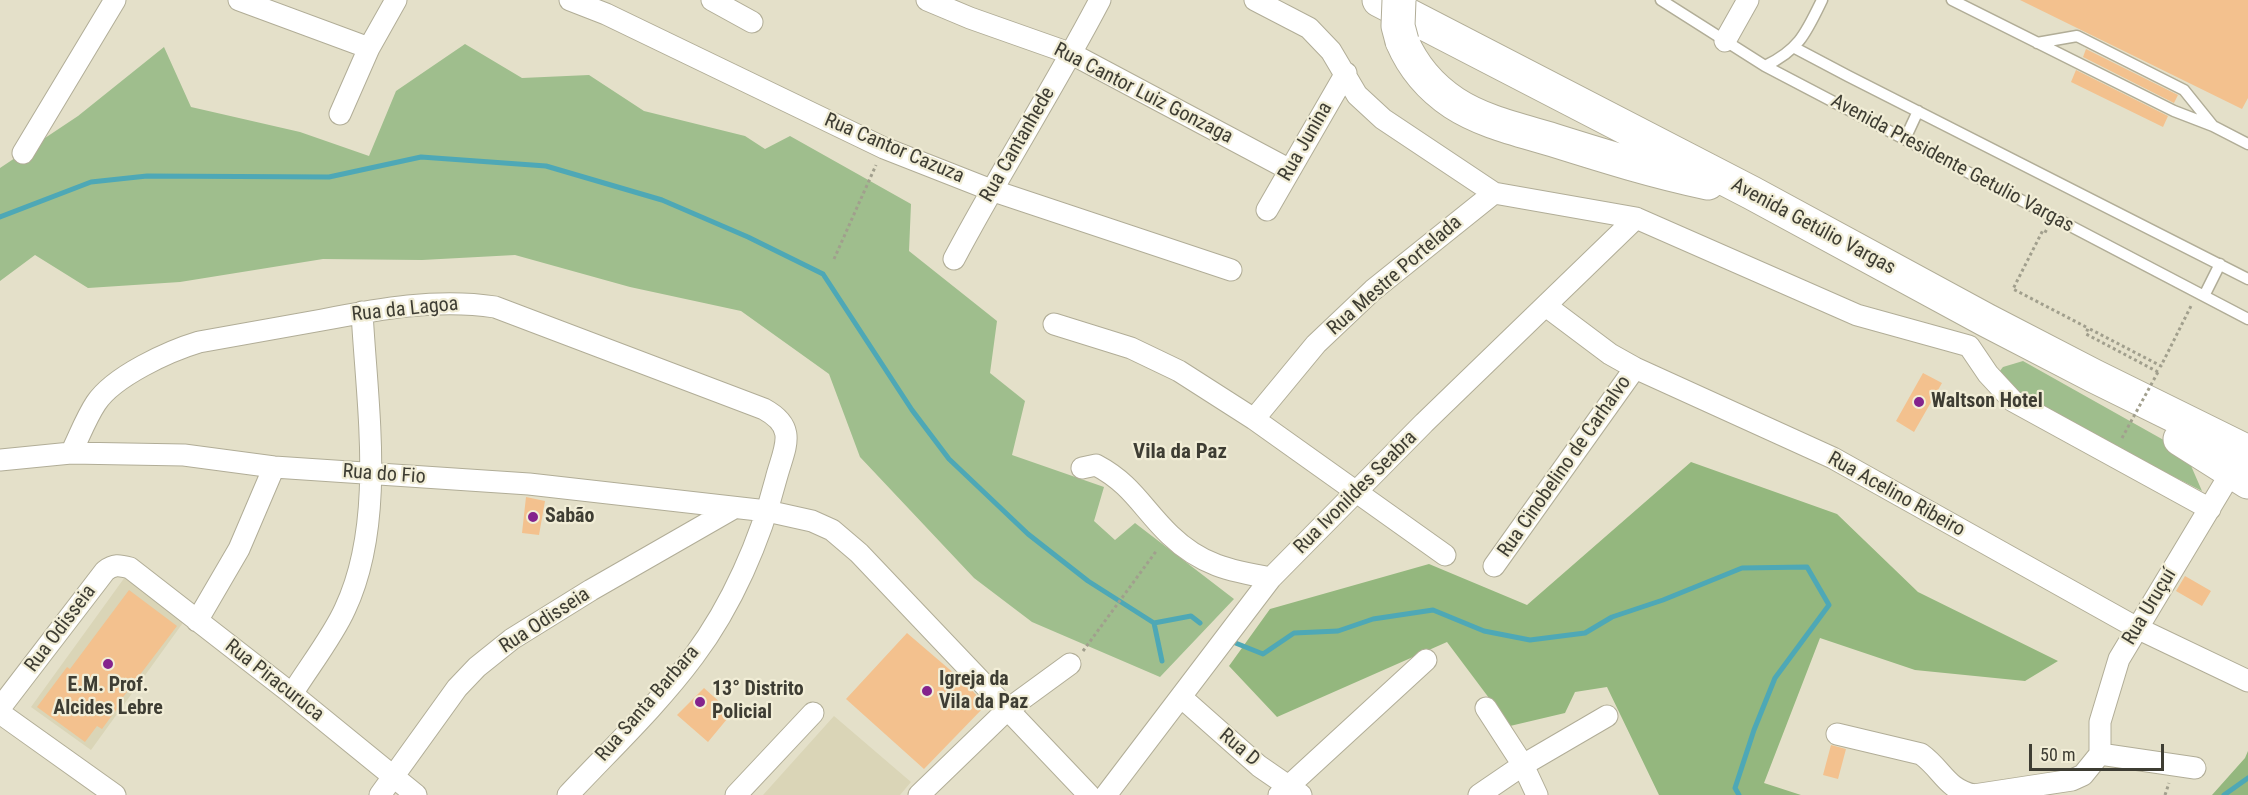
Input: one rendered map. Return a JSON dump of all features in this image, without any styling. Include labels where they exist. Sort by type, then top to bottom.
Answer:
[{"type":"highway","name":"Avenida Getúlio Vargas","points":[[1379,0],[1752,193],[1977,333],[2094,376],[2156,423],[2243,468]]},
{"type":"highway","points":[[1399,0],[1398,26],[1410,59],[1426,81],[1455,104],[1499,123],[1661,173],[1752,193]]},
{"type":"street","points":[[23,153],[115,0]]},
{"type":"street","points":[[239,0],[369,48]]},
{"type":"street","points":[[340,114],[369,48],[396,0]]},
{"type":"street","name":"Rua Cantor Cazuza","points":[[570,0],[608,7],[884,148],[991,190],[1231,270]]},
{"type":"street","points":[[712,0],[752,22]]},
{"type":"street","name":"Rua Cantor Luiz Gonzaga","points":[[927,0],[1071,54],[1290,170]]},
{"type":"street","name":"Rua Cantanhede","points":[[954,259],[1100,0]]},
{"type":"street","points":[[1255,0],[1309,28],[1331,51],[1357,95],[1383,119],[1494,193],[1636,218],[1857,315],[1977,333],[1988,374],[2013,401],[2210,508]]},
{"type":"street","points":[[1725,41],[1748,0]]},
{"type":"street","name":"Rua Junina","points":[[1267,210],[1346,73]]},
{"type":"street","name":"Rua Mestre Portelada","points":[[1254,419],[1316,344],[1373,290],[1494,193]]},
{"type":"street","name":"Rua Ivonildes Seabra","points":[[1106,795],[1271,578],[1424,423],[1636,218]]},
{"type":"street","name":"Rua da Lagoa","points":[[71,453],[97,401],[138,369],[182,347],[362,312],[430,304],[472,304],[495,307],[764,409],[782,422],[787,435],[768,511]]},
{"type":"street","name":"Rua Acelino Ribeiro","points":[[1546,306],[1610,354],[1635,368],[1833,459],[2137,628],[2248,681]]},
{"type":"street","points":[[292,694],[345,610],[363,559],[372,474],[362,312]]},
{"type":"street","points":[[1054,324],[1131,348],[1179,371],[1254,419],[1445,555]]},
{"type":"street","name":"Rua Cinobelino de Carhalvo","points":[[1494,566],[1635,368]]},
{"type":"street","name":"Rua do Fio","points":[[0,460],[71,453],[184,455],[274,467],[530,484],[768,511],[812,521],[832,530],[859,553],[1089,795]]},
{"type":"street","points":[[1082,468],[1096,465],[1115,475],[1170,534],[1201,558],[1230,571],[1271,578]]},
{"type":"street","points":[[197,621],[239,549],[274,467]]},
{"type":"street","name":"Rua Uruçuí","points":[[2100,754],[2100,722],[2119,660],[2210,508],[2243,468]]},
{"type":"street","name":"Rua Odisseia","points":[[380,795],[457,688],[477,667],[512,639],[591,590],[734,508]]},
{"type":"street","name":"Rua Santa Barbara","points":[[568,795],[671,686],[695,655],[736,585],[768,511]]},
{"type":"street","name":"Rua Odisseia","points":[[0,708],[105,571],[120,565],[130,568]]},
{"type":"street","name":"Rua Piracuruca","points":[[130,568],[292,694],[416,795]]},
{"type":"street","points":[[919,795],[1007,710],[1077,657]]},
{"type":"street","points":[[1289,792],[1426,660]]},
{"type":"street","name":"Rua D","points":[[1181,697],[1289,792]]},
{"type":"street","points":[[1486,708],[1523,765],[1537,795]]},
{"type":"street","points":[[0,713],[115,795]]},
{"type":"street","points":[[736,795],[813,713]]},
{"type":"street","points":[[1483,792],[1523,765],[1607,716]]},
{"type":"street","points":[[1837,734],[1921,754],[1932,762],[1949,784],[1960,792],[1974,795],[2072,780],[2082,775],[2100,754],[2195,768]]},
{"type":"lane","name":"Avenida Presidente Getulio Vargas","points":[[1661,0],[1765,66],[2248,320]]},
{"type":"lane","points":[[1765,66],[1784,57],[1795,48],[1822,0]]},
{"type":"lane","points":[[1952,0],[2174,111],[2213,126],[2248,144]]},
{"type":"lane","points":[[2037,43],[2077,36],[2184,90],[2213,126]]},
{"type":"lane","points":[[1795,48],[2248,279]]},
{"type":"lane","points":[[1905,139],[1918,111]]},
{"type":"lane","points":[[2204,296],[2220,264]]},
{"type":"path","points":[[834,259],[884,148]]},
{"type":"path","points":[[2054,236],[2043,230],[2013,289],[2161,366],[2192,307],[2182,301]]},
{"type":"path","points":[[2088,328],[2086,334],[2158,372],[2122,438]]},
{"type":"path","points":[[1077,657],[1148,562]]},
{"type":"path","points":[[2165,795],[2172,777]]},
{"type":"shaded area","name":"E.M. Prof. Alcides Lebre","points":[[125,577],[185,620],[91,750],[31,707]]},
{"type":"shaded area","points":[[834,716],[911,782],[900,795],[763,795]]},
{"type":"green space","points":[[465,44],[522,78],[589,75],[644,111],[745,136],[765,149],[790,136],[911,204],[909,251],[997,321],[990,373],[1025,401],[1012,455],[1104,487],[1094,521],[1115,540],[1135,523],[1234,599],[1160,677],[1032,622],[974,578],[860,457],[829,374],[741,311],[630,287],[515,255],[422,260],[323,259],[180,282],[88,288],[35,255],[0,281],[0,168],[78,116],[164,47],[191,107],[300,132],[369,156],[396,91]]},
{"type":"green space","points":[[2023,361],[2185,452],[2202,491],[2019,398],[1999,372],[2003,367]]},
{"type":"green space","points":[[1691,462],[1837,514],[1918,592],[2058,661],[2025,681],[1915,670],[1820,638],[1764,783],[1801,795],[1659,795],[1607,687],[1575,692],[1565,713],[1510,726],[1447,642],[1277,717],[1229,666],[1270,609],[1429,564],[1527,605]]},
{"type":"green space","points":[[2248,751],[2248,795],[2212,795],[2245,758]]},
{"type":"building","points":[[2020,0],[2248,0],[2248,98],[2242,109]]},
{"type":"building","points":[[2086,49],[2178,95],[2174,103],[2083,57]]},
{"type":"building","points":[[2076,70],[2168,116],[2163,127],[2071,82]]},
{"type":"building","name":"Waltson Hotel","points":[[1923,373],[1942,383],[1914,432],[1896,421]]},
{"type":"building","name":"Sabão","points":[[526,497],[545,501],[539,535],[522,533]]},
{"type":"building","points":[[2185,576],[2211,591],[2202,606],[2176,591]]},
{"type":"building","name":"E.M. Prof. Alcides Lebre","points":[[129,590],[177,626],[117,705],[119,706],[102,729],[97,726],[85,742],[37,707],[67,667],[70,669]]},
{"type":"building","points":[[907,633],[963,681],[986,705],[924,769],[846,699]]},
{"type":"building","points":[[704,688],[732,713],[708,742],[677,715]]},
{"type":"building","points":[[1831,745],[1846,749],[1838,779],[1823,775]]},
{"type":"waterway","points":[[0,217],[91,182],[147,176],[329,177],[421,157],[546,166],[662,200],[748,237],[823,274],[912,410],[949,459],[1028,534],[1088,581],[1154,623],[1162,661]]},
{"type":"waterway","points":[[1233,642],[1263,654],[1294,633],[1338,631],[1373,619],[1433,610],[1484,631],[1530,640],[1585,633],[1612,617],[1663,600],[1742,568],[1807,567],[1829,605],[1775,678],[1754,730],[1735,788],[1739,795]]},
{"type":"waterway","points":[[1154,623],[1191,616],[1200,623]]},
{"type":"waterway","points":[[2224,795],[2248,778]]},
{"type":"place","name":"Waltson Hotel","points":[[1919,402]]},
{"type":"place","name":"Sabão","points":[[533,517]]},
{"type":"place","name":"E.M. Prof. Alcides Lebre","points":[[108,664]]},
{"type":"place","name":"Igreja da Vila da Paz","points":[[927,691]]},
{"type":"place","name":"13° Distrito Policial","points":[[700,702]]},
{"type":"district","name":"Vila da Paz","points":[[1180,453]]}]
